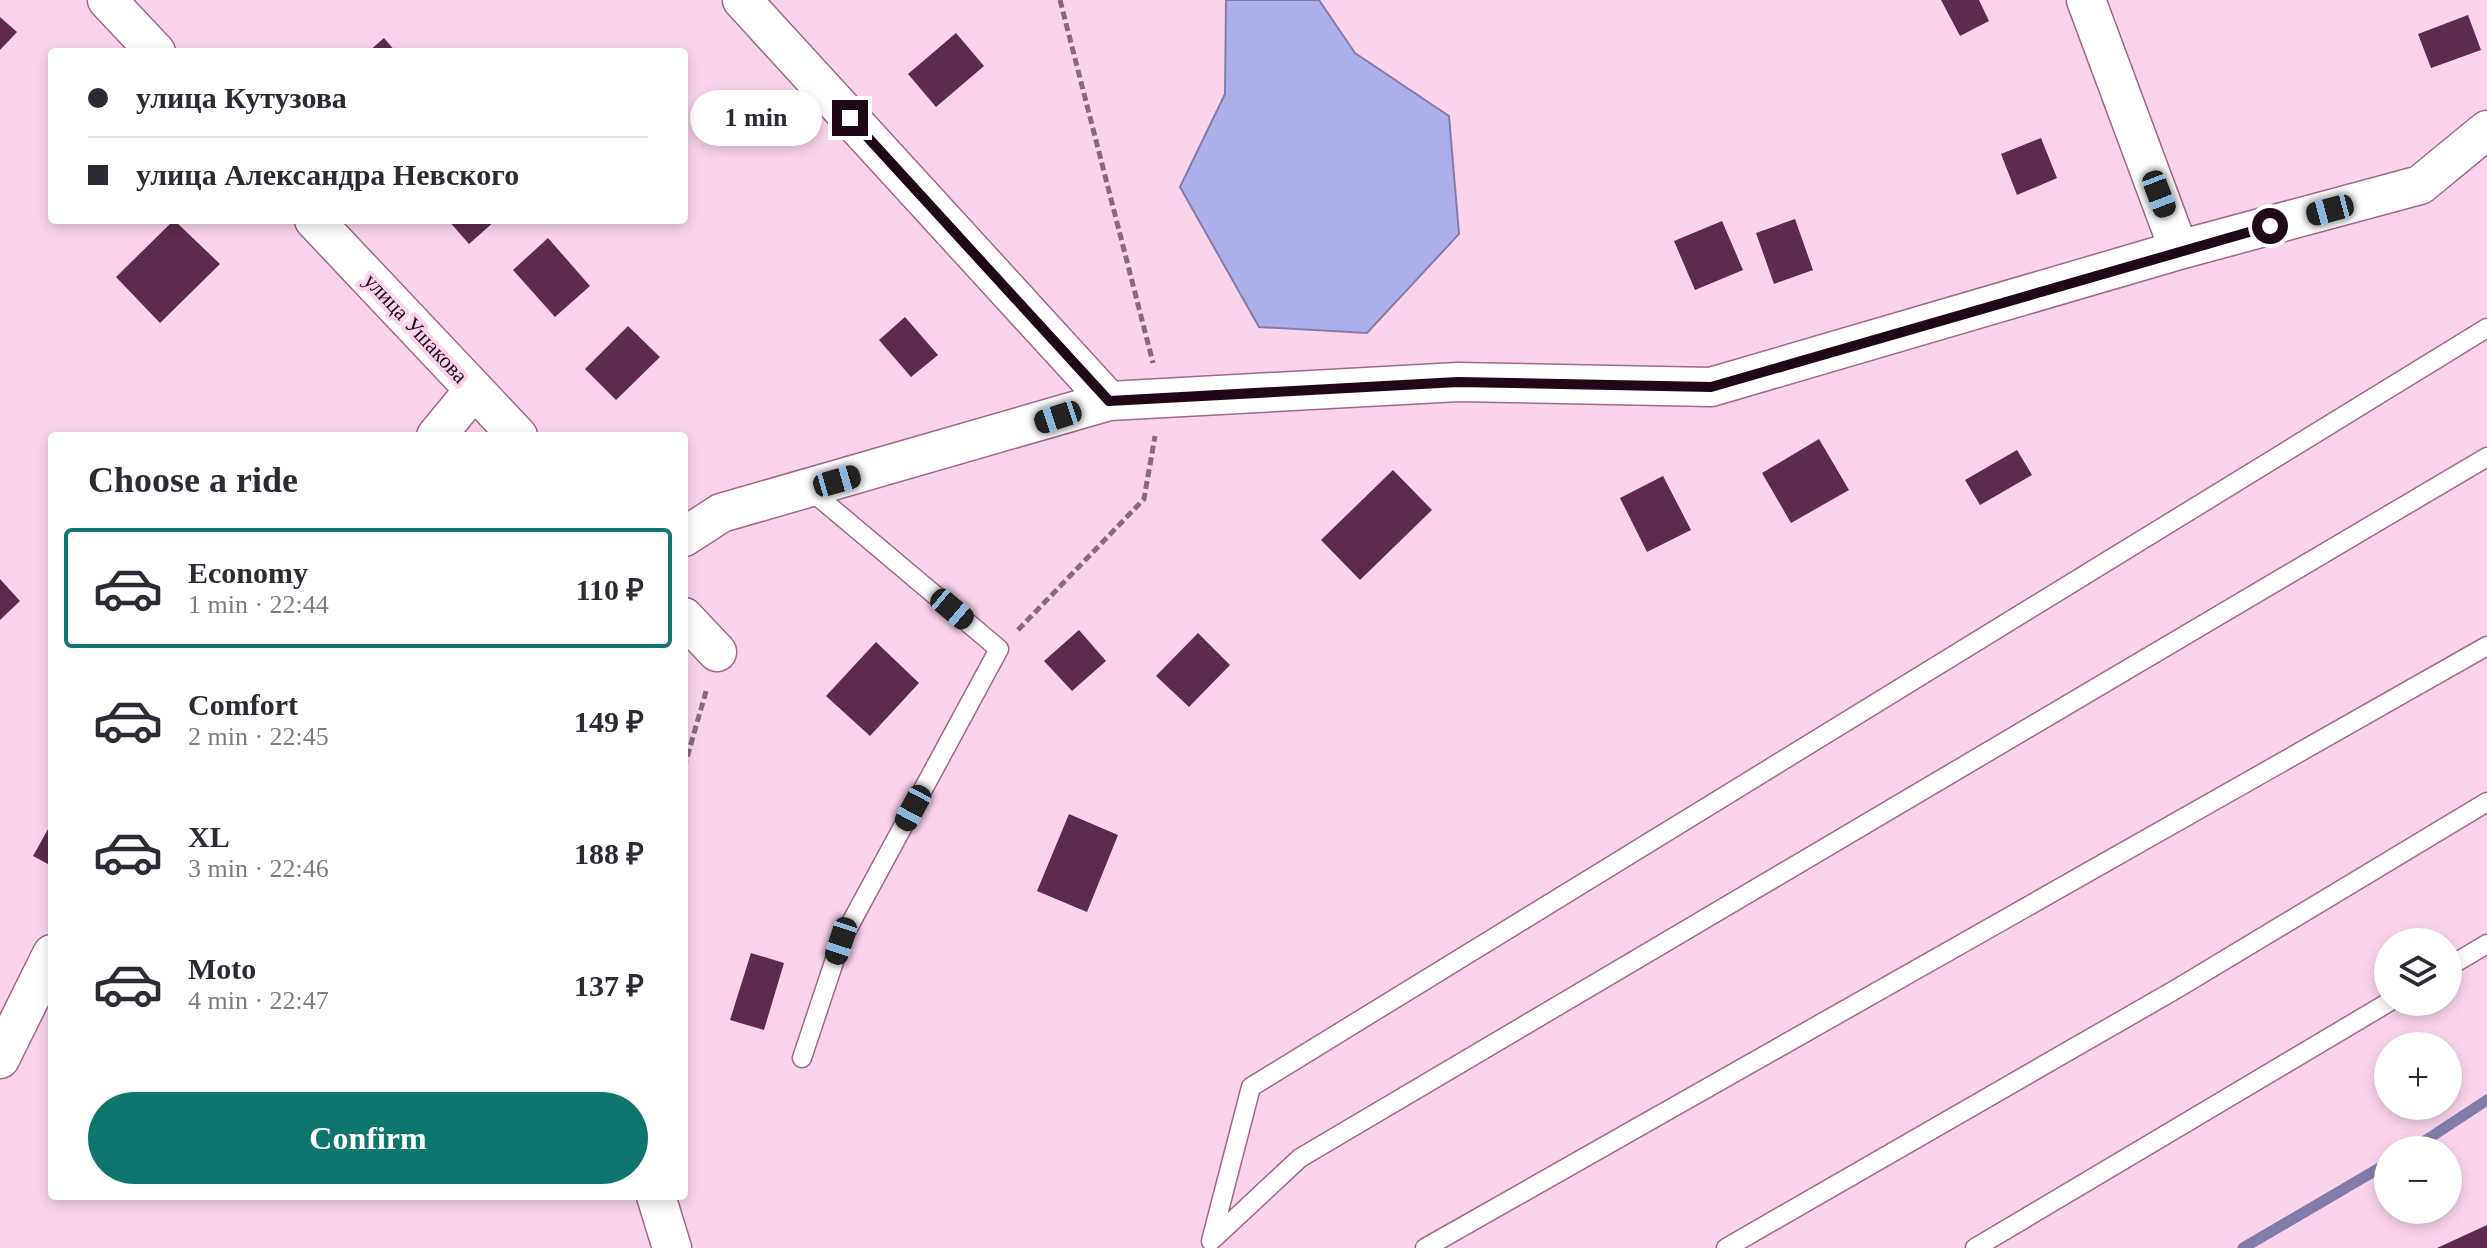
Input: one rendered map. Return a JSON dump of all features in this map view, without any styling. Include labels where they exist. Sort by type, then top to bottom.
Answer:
[{"type":"street","points":[[107,0],[152,48]]},
{"type":"street","points":[[742,0],[1109,401]]},
{"type":"street","points":[[2086,0],[2179,250]]},
{"type":"street","points":[[688,534],[721,513],[1109,401],[1458,382],[1711,387],[2179,250],[2420,185],[2487,130]]},
{"type":"street","name":"улица Ушакова","points":[[318,224],[514,432]]},
{"type":"street","points":[[439,432],[474,390]]},
{"type":"street","points":[[688,621],[717,652]]},
{"type":"street","points":[[0,1059],[48,962]]},
{"type":"street","points":[[657,1200],[672,1248]]},
{"type":"lane","points":[[1207,1245],[1251,1087],[2487,328]]},
{"type":"lane","points":[[1207,1245],[1300,1158],[2487,457]]},
{"type":"lane","points":[[802,1058],[841,941],[999,649],[809,489]]},
{"type":"lane","points":[[1425,1248],[2487,646]]},
{"type":"lane","points":[[1734,1246],[2178,988],[2487,802]]},
{"type":"lane","points":[[2462,959],[2487,944]]},
{"type":"lane","points":[[1975,1248],[2374,1011]]},
{"type":"path","points":[[999,649],[1144,499],[1162,399],[1060,0]]},
{"type":"path","points":[[688,754],[717,652]]},
{"type":"water","points":[[1226,0],[1319,0],[1355,53],[1449,116],[1459,234],[1367,333],[1259,327],[1180,187],[1225,94]]},
{"type":"building","points":[[1941,0],[1979,0],[1989,21],[1960,36]]},
{"type":"building","points":[[2468,15],[2481,50],[2431,68],[2418,34]]},
{"type":"building","points":[[0,17],[17,32],[0,50]]},
{"type":"building","points":[[956,33],[984,66],[936,107],[908,74]]},
{"type":"building","points":[[384,38],[393,48],[373,48]]},
{"type":"building","points":[[2041,138],[2057,178],[2017,195],[2001,154]]},
{"type":"building","points":[[1795,219],[1813,270],[1774,284],[1756,233]]},
{"type":"building","points":[[1722,221],[1743,270],[1695,290],[1674,241]]},
{"type":"building","points":[[170,224],[178,224],[220,264],[160,323],[116,277]]},
{"type":"building","points":[[452,224],[492,224],[469,244]]},
{"type":"building","points":[[548,238],[590,286],[555,317],[513,270]]},
{"type":"building","points":[[905,317],[938,355],[911,377],[879,340]]},
{"type":"building","points":[[628,326],[660,357],[616,400],[585,369]]},
{"type":"building","points":[[1819,439],[1849,490],[1791,523],[1762,473]]},
{"type":"building","points":[[2017,450],[2032,475],[1980,505],[1965,480]]},
{"type":"building","points":[[1393,470],[1432,510],[1360,580],[1321,540]]},
{"type":"building","points":[[1663,476],[1691,530],[1647,552],[1620,498]]},
{"type":"building","points":[[0,579],[20,601],[0,620]]},
{"type":"building","points":[[1079,630],[1106,661],[1072,691],[1044,661]]},
{"type":"building","points":[[1198,633],[1230,665],[1189,707],[1156,676]]},
{"type":"building","points":[[876,642],[919,683],[870,736],[826,696]]},
{"type":"building","points":[[1069,814],[1118,835],[1087,912],[1037,891]]},
{"type":"building","points":[[48,829],[48,864],[33,856]]},
{"type":"building","points":[[751,953],[784,963],[764,1030],[730,1020]]},
{"type":"building","points":[[2487,1225],[2487,1248],[2437,1248]]},
{"type":"waterway","points":[[2432,1136],[2487,1100]]},
{"type":"waterway","points":[[2243,1248],[2374,1171]]},
{"type":"route","points":[[850,118],[1109,401],[1458,382],[1711,387],[2270,226]]}]
